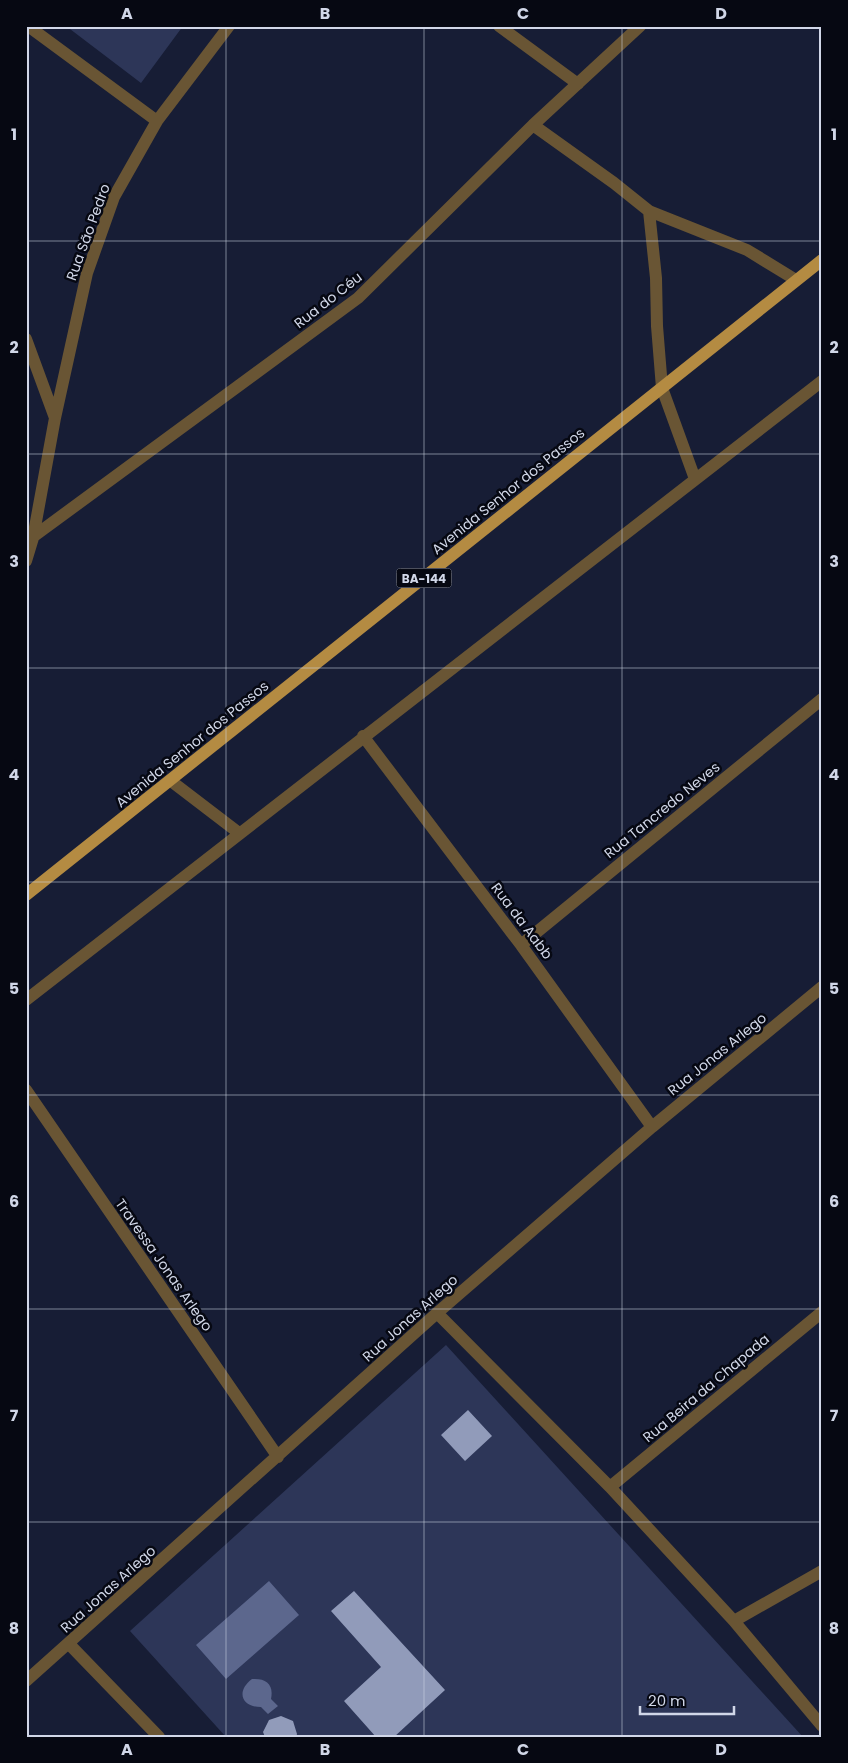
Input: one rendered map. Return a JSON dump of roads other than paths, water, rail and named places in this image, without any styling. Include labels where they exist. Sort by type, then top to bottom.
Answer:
[{"type":"main road","name":"Avenida Senhor dos Passos","points":[[26,895],[822,260]]},
{"type":"street","points":[[28,26],[157,121]]},
{"type":"street","name":"Rua São Pedro","points":[[26,561],[55,418],[90,264],[114,197],[157,121],[229,26]]},
{"type":"street","points":[[499,26],[578,84]]},
{"type":"street","name":"Rua do Céu","points":[[30,540],[358,298],[533,124],[640,26]]},
{"type":"street","points":[[533,124],[649,211],[747,250],[796,280]]},
{"type":"street","points":[[649,211],[656,278],[657,326],[662,388],[695,479]]},
{"type":"street","points":[[26,339],[55,418]]},
{"type":"street","points":[[26,1000],[363,736],[822,381]]},
{"type":"street","name":"Rua Tancredo Neves","points":[[521,945],[822,699]]},
{"type":"street","name":"Rua da Aabb","points":[[363,736],[521,945],[652,1127]]},
{"type":"street","points":[[171,780],[239,833]]},
{"type":"street","name":"Rua Jonas Arlego","points":[[26,1681],[437,1313],[652,1127],[822,988]]},
{"type":"street","name":"Travessa Jonas Arlego","points":[[26,1090],[278,1457]]},
{"type":"street","name":"Rua Beira da Chapada","points":[[610,1487],[822,1312]]},
{"type":"street","points":[[437,1313],[610,1487],[734,1621],[822,1726]]},
{"type":"street","points":[[734,1621],[822,1571]]},
{"type":"street","points":[[69,1644],[159,1737]]}]
